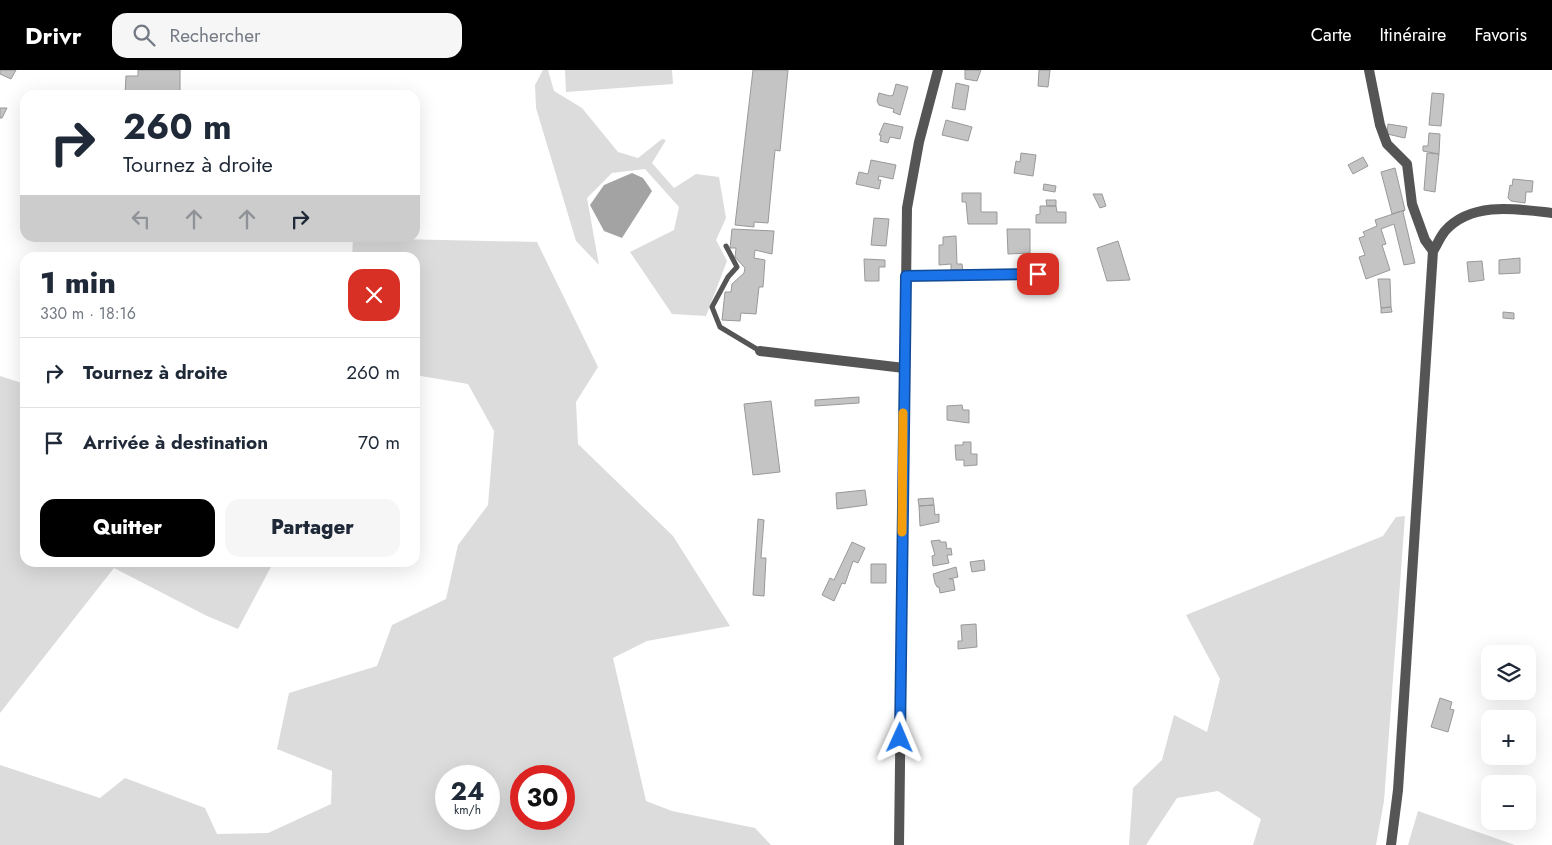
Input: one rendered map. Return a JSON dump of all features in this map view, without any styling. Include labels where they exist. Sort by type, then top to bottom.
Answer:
[{"type":"street","points":[[899,845],[904,368],[909,199],[919,142],[938,70]]},
{"type":"street","points":[[1369,70],[1380,125],[1387,144],[1407,164],[1412,204],[1425,240],[1433,251]]},
{"type":"street","points":[[1392,845],[1398,790],[1433,251],[1446,230],[1476,212],[1498,208],[1552,213]]},
{"type":"street","points":[[760,351],[904,368]]},
{"type":"lane","points":[[726,246],[737,267],[728,277],[712,307],[720,327],[760,351]]},
{"type":"lane","points":[[906,276],[1038,274]]},
{"type":"shaded area","points":[[543,70],[548,70],[554,91],[582,108],[618,152],[638,158],[662,139],[666,140],[652,163],[674,188],[696,174],[719,177],[726,218],[716,240],[727,261],[706,316],[672,314],[630,252],[674,230],[679,207],[645,169],[612,173],[587,198],[599,265],[576,241],[536,108],[535,85]]},
{"type":"shaded area","points":[[565,70],[672,70],[673,84],[566,92]]},
{"type":"shaded area","points":[[632,173],[643,178],[652,191],[622,238],[604,231],[590,205],[604,185]]},
{"type":"shaded area","points":[[420,239],[537,242],[598,367],[576,402],[578,444],[673,536],[730,626],[647,641],[613,658],[646,801],[672,811],[755,828],[771,845],[0,845],[0,765],[100,798],[125,778],[205,808],[217,834],[268,833],[331,804],[332,771],[277,749],[289,693],[377,666],[392,625],[446,599],[458,545],[488,505],[494,431],[468,384],[420,376],[420,252],[352,252],[353,242],[420,242]]},
{"type":"shaded area","points":[[0,376],[20,382],[20,567],[271,567],[238,629],[207,616],[114,568],[0,713]]},
{"type":"shaded area","points":[[1405,516],[1384,801],[1376,845],[1253,845],[1261,819],[1218,791],[1177,798],[1146,845],[1129,845],[1133,788],[1162,760],[1174,715],[1207,732],[1220,679],[1186,615],[1383,536],[1396,517]]},
{"type":"shaded area","points":[[1418,811],[1515,845],[1408,845]]},
{"type":"building","points":[[0,70],[16,70],[11,79],[0,74]]},
{"type":"building","points":[[138,70],[180,70],[180,90],[125,90],[126,76],[138,76]]},
{"type":"building","points":[[753,70],[788,70],[780,151],[775,150],[768,223],[754,222],[754,227],[735,225]]},
{"type":"building","points":[[965,70],[981,70],[977,81],[965,79]]},
{"type":"building","points":[[1039,70],[1050,70],[1048,87],[1038,86]]},
{"type":"building","points":[[956,83],[969,86],[965,110],[952,108]]},
{"type":"building","points":[[896,84],[908,87],[900,115],[893,112],[894,109],[879,105],[877,101],[879,93],[893,95]]},
{"type":"building","points":[[1432,93],[1444,94],[1441,126],[1429,125]]},
{"type":"building","points":[[0,108],[7,108],[2,118],[0,118]]},
{"type":"building","points":[[946,120],[972,127],[968,141],[942,135]]},
{"type":"building","points":[[884,123],[903,127],[900,139],[890,137],[888,143],[880,141],[881,135],[879,135]]},
{"type":"building","points":[[1388,124],[1407,127],[1405,138],[1387,134]]},
{"type":"building","points":[[1429,133],[1440,134],[1439,154],[1423,151],[1423,146],[1428,146]]},
{"type":"building","points":[[1021,153],[1036,155],[1033,176],[1014,173],[1016,161],[1020,162]]},
{"type":"building","points":[[1427,153],[1439,154],[1435,192],[1424,190]]},
{"type":"building","points":[[1363,157],[1368,166],[1353,174],[1348,165]]},
{"type":"building","points":[[871,160],[896,165],[893,179],[879,176],[878,180],[881,180],[879,189],[856,184],[859,172],[868,174]]},
{"type":"building","points":[[1395,168],[1405,210],[1392,214],[1381,172]]},
{"type":"building","points":[[1513,179],[1533,181],[1532,192],[1526,192],[1525,203],[1511,201],[1508,198]]},
{"type":"building","points":[[1044,184],[1056,186],[1055,192],[1043,190]]},
{"type":"building","points":[[962,193],[981,193],[981,212],[997,212],[997,224],[968,224],[966,202],[962,202]]},
{"type":"building","points":[[1093,194],[1102,194],[1106,206],[1100,208]]},
{"type":"building","points":[[1046,200],[1056,200],[1056,206],[1047,206]]},
{"type":"building","points":[[1040,206],[1056,206],[1057,212],[1066,212],[1066,223],[1036,223],[1036,215],[1040,214]]},
{"type":"building","points":[[1405,210],[1403,212],[1415,263],[1404,265],[1394,224],[1381,229],[1386,244],[1382,245],[1390,270],[1366,279],[1359,257],[1365,255],[1359,238],[1365,236],[1363,232],[1377,226],[1375,220]]},
{"type":"building","points":[[874,218],[889,219],[886,246],[871,245]]},
{"type":"building","points":[[732,229],[774,231],[772,254],[755,250],[754,258],[765,260],[763,287],[759,287],[756,314],[741,313],[740,321],[722,320],[725,292],[731,292],[732,284],[744,273],[745,268],[735,257],[736,248],[730,248]]},
{"type":"building","points":[[1007,229],[1030,229],[1030,253],[1008,254]]},
{"type":"building","points":[[956,236],[957,264],[962,264],[963,271],[951,272],[951,264],[939,265],[939,245],[943,245],[943,237]]},
{"type":"building","points":[[1118,241],[1130,280],[1107,281],[1097,248]]},
{"type":"building","points":[[1520,258],[1520,273],[1499,274],[1499,260]]},
{"type":"building","points":[[864,259],[885,260],[885,267],[879,267],[879,281],[865,281]]},
{"type":"building","points":[[1482,261],[1484,280],[1469,282],[1467,262]]},
{"type":"building","points":[[1378,279],[1390,279],[1391,307],[1381,308]]},
{"type":"building","points":[[1391,307],[1392,312],[1381,313],[1381,308]]},
{"type":"building","points":[[1503,312],[1514,313],[1514,319],[1503,318]]},
{"type":"building","points":[[859,397],[859,403],[815,406],[815,400]]},
{"type":"building","points":[[771,401],[780,472],[753,475],[744,404]]},
{"type":"building","points":[[962,405],[963,410],[969,410],[969,423],[947,420],[947,406]]},
{"type":"building","points":[[963,442],[971,442],[971,454],[977,454],[977,465],[964,466],[964,460],[956,460],[955,445],[963,445]]},
{"type":"building","points":[[865,490],[867,505],[837,509],[836,493]]},
{"type":"building","points":[[933,498],[934,505],[919,506],[918,499]]},
{"type":"building","points":[[934,505],[935,515],[939,514],[939,522],[920,526],[919,506]]},
{"type":"building","points":[[758,519],[764,520],[761,558],[766,558],[764,596],[753,595]]},
{"type":"building","points":[[940,540],[940,542],[946,542],[947,549],[951,548],[952,555],[947,555],[949,563],[933,566],[932,556],[935,555],[931,541]]},
{"type":"building","points":[[852,542],[865,548],[858,563],[853,561],[845,584],[842,583],[834,601],[822,595],[830,578],[834,580]]},
{"type":"building","points":[[984,560],[985,570],[972,572],[970,562]]},
{"type":"building","points":[[871,564],[886,564],[886,583],[871,583]]},
{"type":"building","points":[[956,567],[958,577],[949,579],[953,579],[955,590],[940,593],[933,574]]},
{"type":"building","points":[[976,624],[977,647],[958,649],[958,641],[962,641],[961,625]]},
{"type":"building","points":[[1440,698],[1452,702],[1450,709],[1454,710],[1448,732],[1431,727]]},
{"type":"slow traffic","points":[[902,532],[903,413]]},
{"type":"route","points":[[900,738],[906,276],[1038,274]]}]
